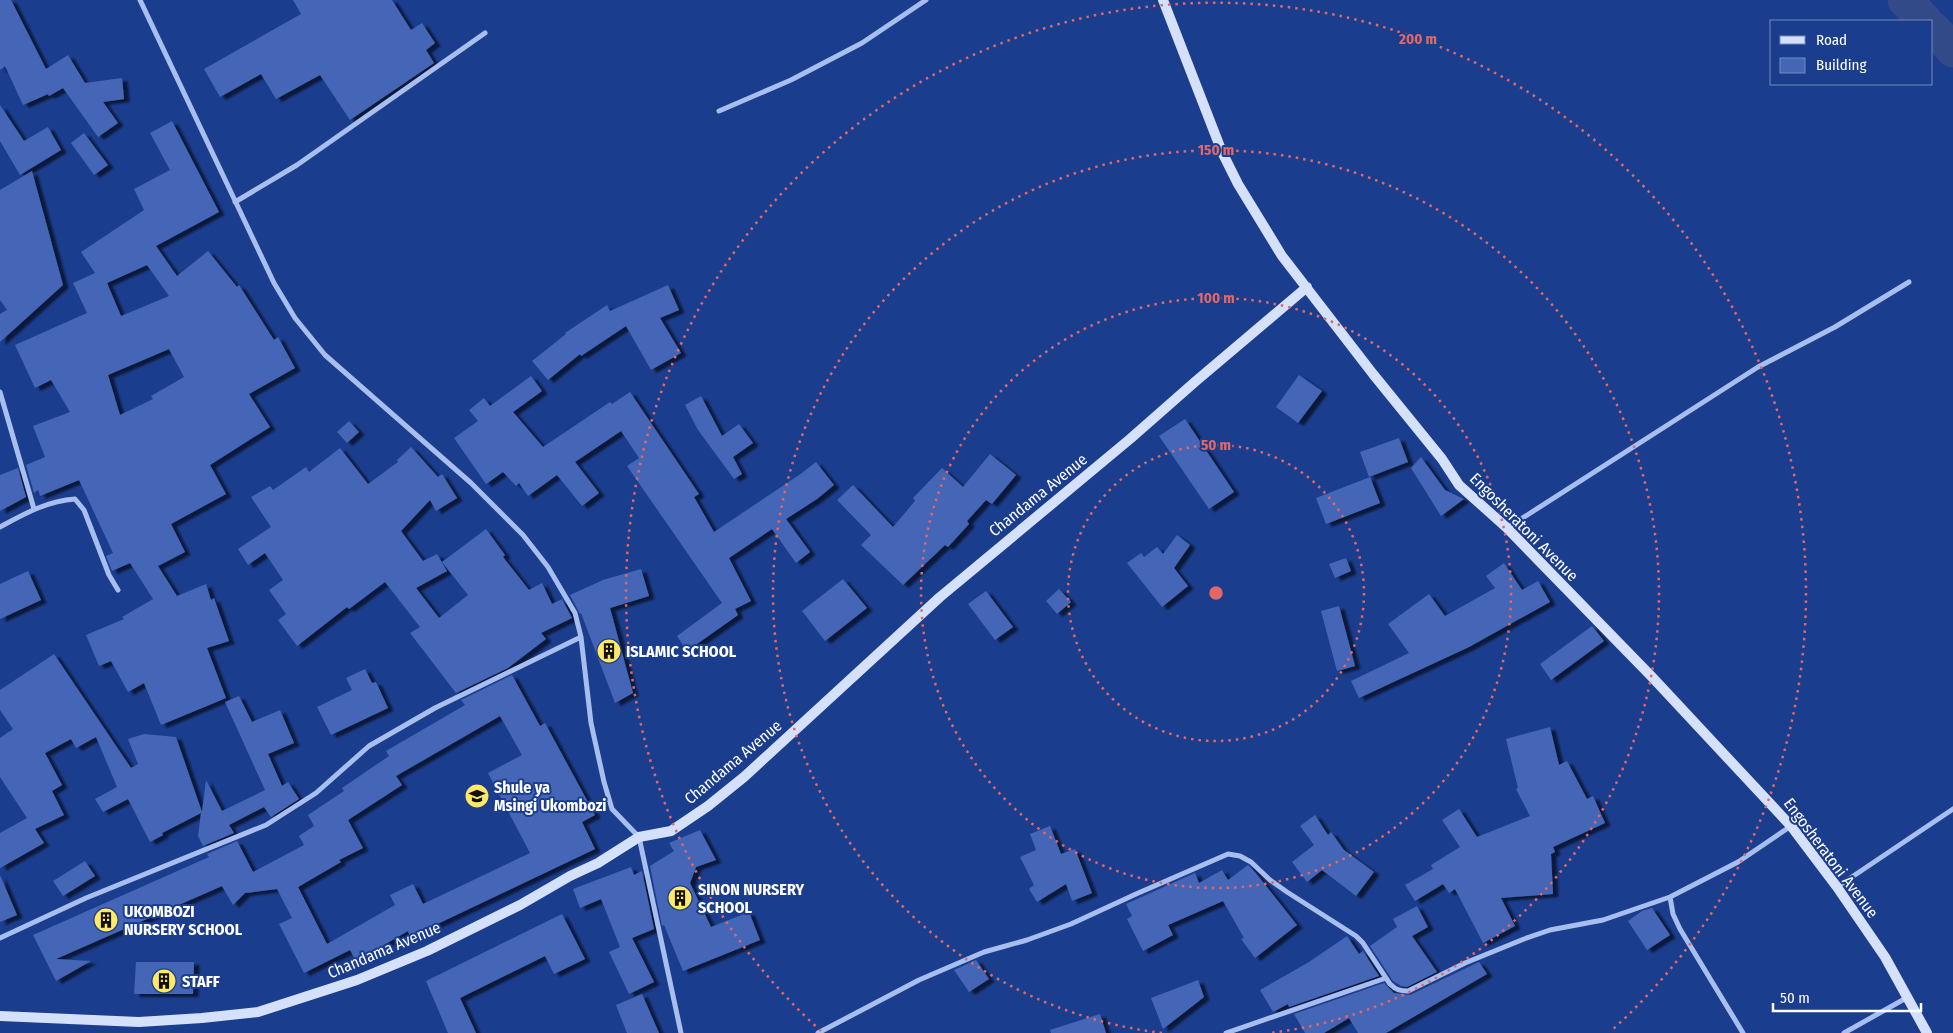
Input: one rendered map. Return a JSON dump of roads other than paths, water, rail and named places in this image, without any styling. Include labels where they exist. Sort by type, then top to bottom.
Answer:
[{"type":"street","points":[[140,0],[274,283],[295,318],[325,355],[471,484],[522,535],[560,586],[575,612],[581,637],[591,724],[607,791],[612,809],[639,837],[681,1033]]},
{"type":"street","points":[[719,111],[791,80],[862,43],[926,0]]},
{"type":"street","name":"Engosheratoni Avenue","points":[[1163,0],[1222,152],[1238,184],[1270,237],[1307,288],[1442,459],[1459,485],[1507,528],[1673,699],[1791,826],[1837,887],[1885,957],[1927,1033]]},
{"type":"street","points":[[235,202],[297,165],[484,33]]},
{"type":"street","points":[[1507,528],[1758,367],[1835,327],[1909,282]]},
{"type":"street","name":"Chandama Avenue","points":[[0,1016],[139,1022],[258,1012],[358,980],[426,951],[520,905],[570,876],[598,863],[639,837],[671,831],[708,806],[744,777],[940,597],[1130,439],[1307,288]]},
{"type":"street","points":[[0,392],[34,509]]},
{"type":"street","points":[[0,527],[34,509],[59,500],[75,499],[84,510],[109,576],[118,590]]},
{"type":"street","points":[[0,938],[86,898],[266,825],[316,793],[369,746],[435,708],[581,637]]},
{"type":"street","points":[[1837,887],[1953,809]]},
{"type":"street","points":[[818,1033],[920,980],[984,952],[1027,940],[1071,924],[1228,854],[1240,856],[1252,862],[1270,880],[1356,936],[1395,989],[1401,991],[1408,990],[1465,963],[1524,939],[1550,930],[1604,920],[1670,897],[1738,862],[1791,826]]},
{"type":"street","points":[[1670,897],[1673,914],[1680,929],[1743,1033]]},
{"type":"street","points":[[1226,1033],[1386,978]]},
{"type":"street","points":[[1844,1033],[1908,997]]},
{"type":"waterway","points":[[1905,0],[1924,20]]},
{"type":"waterway","points":[[1933,29],[1953,50]]},
{"type":"place","name":"ISLAMIC SCHOOL","points":[[609,651]]},
{"type":"place","name":"Shule ya Msingi Ukombozi","points":[[477,796]]},
{"type":"place","name":"SINON NURSERY SCHOOL","points":[[680,898]]},
{"type":"place","name":"UKOMBOZI NURSERY SCHOOL","points":[[106,920]]},
{"type":"place","name":"STAFF","points":[[164,981]]}]
